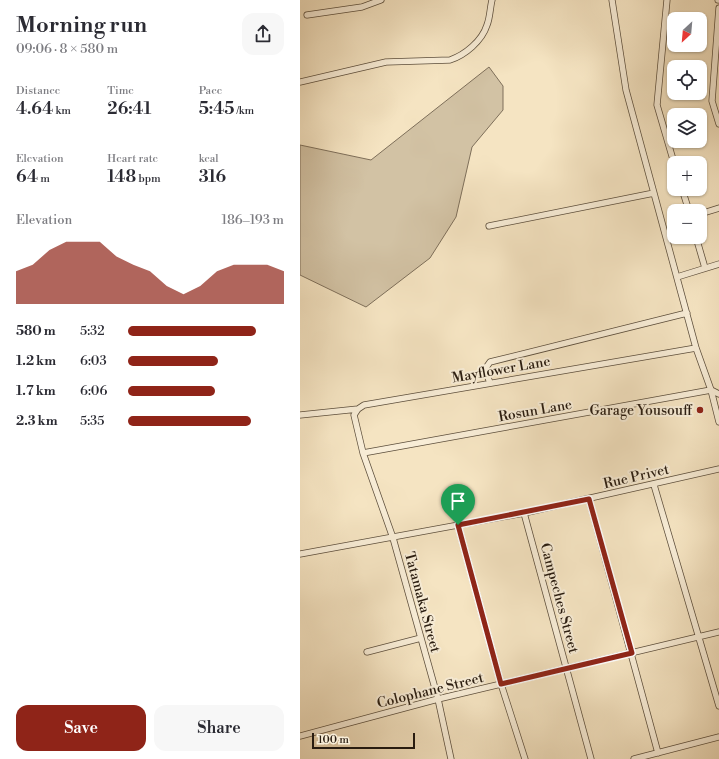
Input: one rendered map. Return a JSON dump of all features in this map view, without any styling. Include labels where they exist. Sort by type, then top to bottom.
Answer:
[{"type":"street","points":[[307,15],[381,0]]},
{"type":"street","points":[[300,82],[386,62],[450,60],[460,57],[481,37],[487,25],[492,0]]},
{"type":"street","points":[[612,0],[626,90],[696,348],[711,390],[719,422]]},
{"type":"street","points":[[667,0],[657,105],[672,156]]},
{"type":"street","points":[[719,8],[712,101],[719,124]]},
{"type":"street","points":[[489,226],[654,193]]},
{"type":"street","points":[[707,212],[719,208]]},
{"type":"street","points":[[698,244],[705,268]]},
{"type":"street","points":[[677,277],[719,264]]},
{"type":"street","points":[[490,383],[485,369],[490,362],[687,313]]},
{"type":"street","name":"Mayflower Lane","points":[[300,415],[358,409],[364,405],[696,348]]},
{"type":"street","points":[[711,390],[719,394]]},
{"type":"street","name":"Rosun Lane","points":[[363,453],[711,390]]},
{"type":"street","points":[[358,409],[354,415],[363,453]]},
{"type":"street","name":"Tatamaka Street","points":[[363,453],[393,538],[438,699],[451,759]]},
{"type":"street","name":"Rue Privet","points":[[300,554],[393,538],[589,499],[719,470]]},
{"type":"street","points":[[654,485],[719,706]]},
{"type":"street","points":[[589,499],[658,753]]},
{"type":"street","name":"Campeches Street","points":[[524,512],[592,759]]},
{"type":"street","points":[[458,525],[501,684],[525,759]]},
{"type":"street","name":"Colophane Street","points":[[300,736],[438,699],[719,632]]},
{"type":"street","points":[[367,652],[421,638]]},
{"type":"street","points":[[634,759],[719,737]]},
{"type":"shaded area","points":[[489,67],[503,86],[503,110],[472,147],[456,217],[430,258],[366,307],[300,275],[300,145],[371,160]]},
{"type":"place","name":"Garage Yousouff","points":[[700,410]]},
{"type":"route","points":[[589,499],[632,653],[501,684],[458,525],[589,499]]}]
